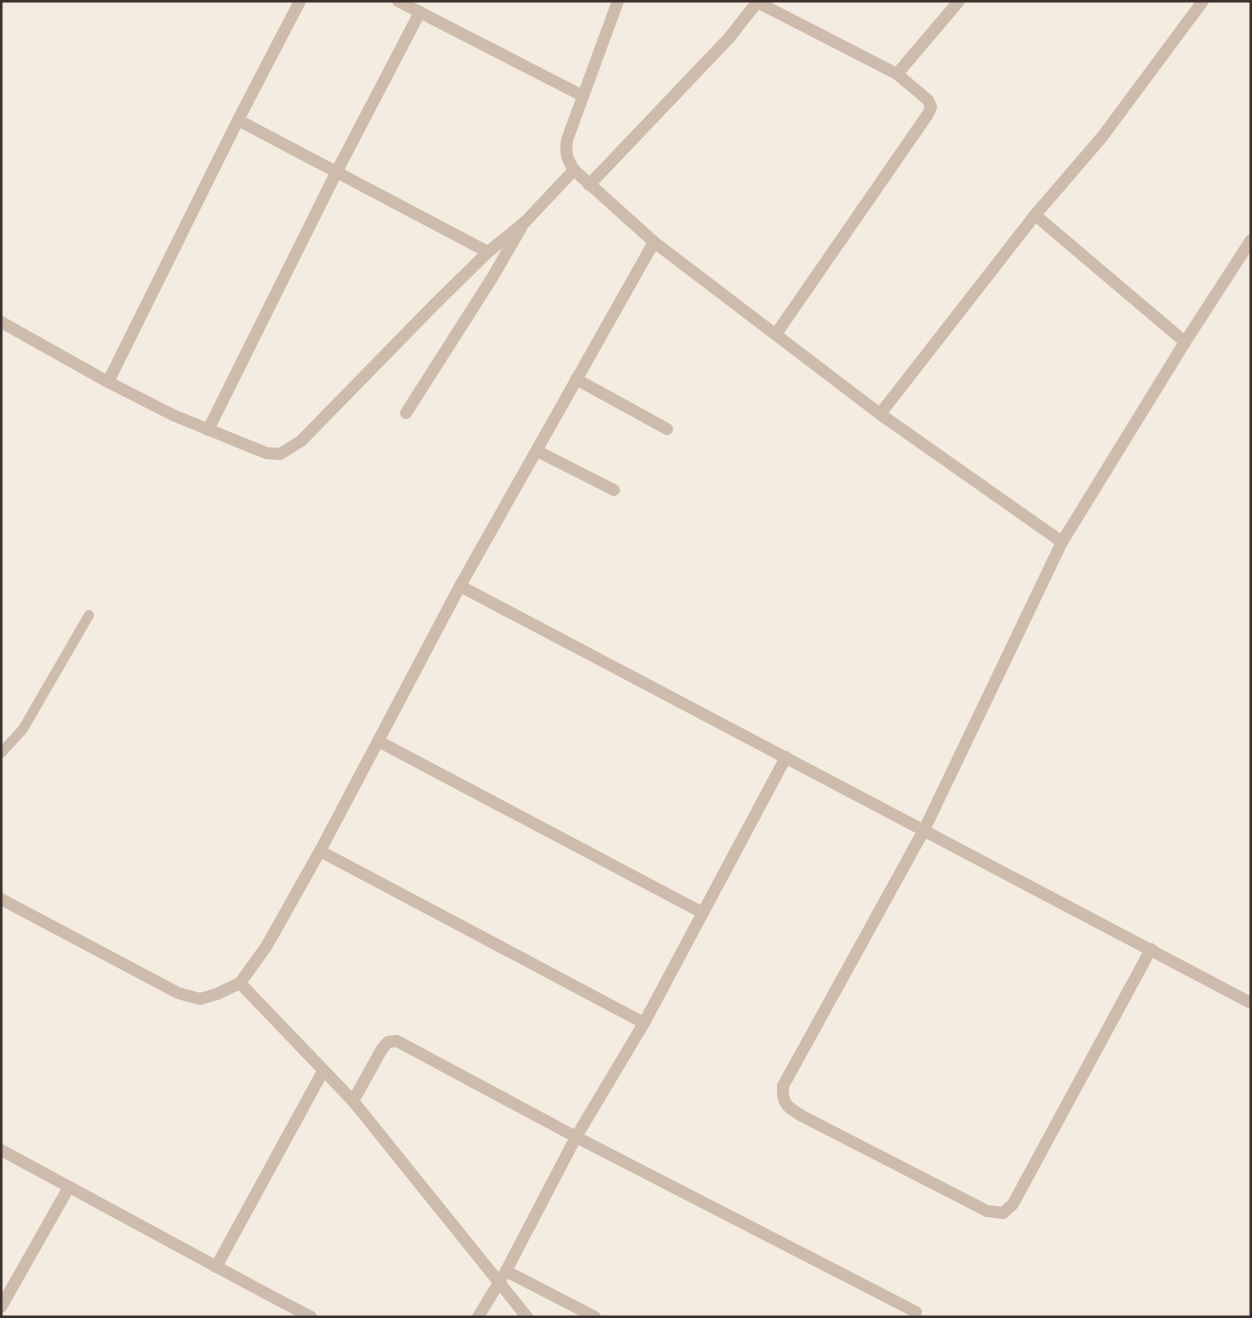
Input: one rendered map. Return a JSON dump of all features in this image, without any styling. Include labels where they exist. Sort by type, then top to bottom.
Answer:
[{"type":"street","points":[[108,382],[238,120],[300,1]]},
{"type":"street","points":[[398,1],[583,96]]},
{"type":"street","points":[[618,1],[567,140],[565,148],[567,158],[574,170],[654,242],[880,414],[1062,542]]},
{"type":"street","points":[[897,74],[959,1]]},
{"type":"street","points":[[880,414],[1035,215],[1102,138],[1203,1]]},
{"type":"street","points":[[589,185],[729,38],[757,2],[897,74],[928,100],[930,107],[928,114],[776,334]]},
{"type":"street","points":[[208,430],[337,171],[420,12]]},
{"type":"street","points":[[238,120],[488,252]]},
{"type":"street","points":[[1,322],[108,382],[173,415],[266,454],[280,454],[301,441],[435,304],[488,252],[525,222],[574,170]]},
{"type":"street","points":[[1035,215],[1185,342]]},
{"type":"street","points":[[406,413],[497,271],[525,222]]},
{"type":"street","points":[[1151,949],[1013,1204],[1003,1213],[987,1211],[811,1121],[788,1108],[782,1098],[784,1086],[924,830],[1062,542],[1185,342],[1251,240]]},
{"type":"street","points":[[1,899],[178,993],[200,999],[217,994],[240,983],[266,947],[320,851],[460,586],[654,242]]},
{"type":"street","points":[[576,379],[667,429]]},
{"type":"street","points":[[537,451],[614,490]]},
{"type":"street","points":[[460,586],[1251,1003]]},
{"type":"street","points":[[378,741],[703,913]]},
{"type":"street","points":[[478,1317],[502,1277],[576,1137],[644,1022],[786,757]]},
{"type":"street","points":[[320,851],[644,1022]]},
{"type":"street","points":[[240,983],[353,1101],[502,1277],[527,1317]]},
{"type":"street","points":[[353,1101],[382,1049],[388,1042],[396,1041],[576,1137],[916,1312]]},
{"type":"street","points":[[216,1267],[323,1071]]},
{"type":"street","points":[[1,1150],[312,1317]]},
{"type":"street","points":[[1,1307],[69,1186]]},
{"type":"street","points":[[502,1277],[595,1317]]},
{"type":"lane","points":[[1,753],[23,729],[89,615]]}]
